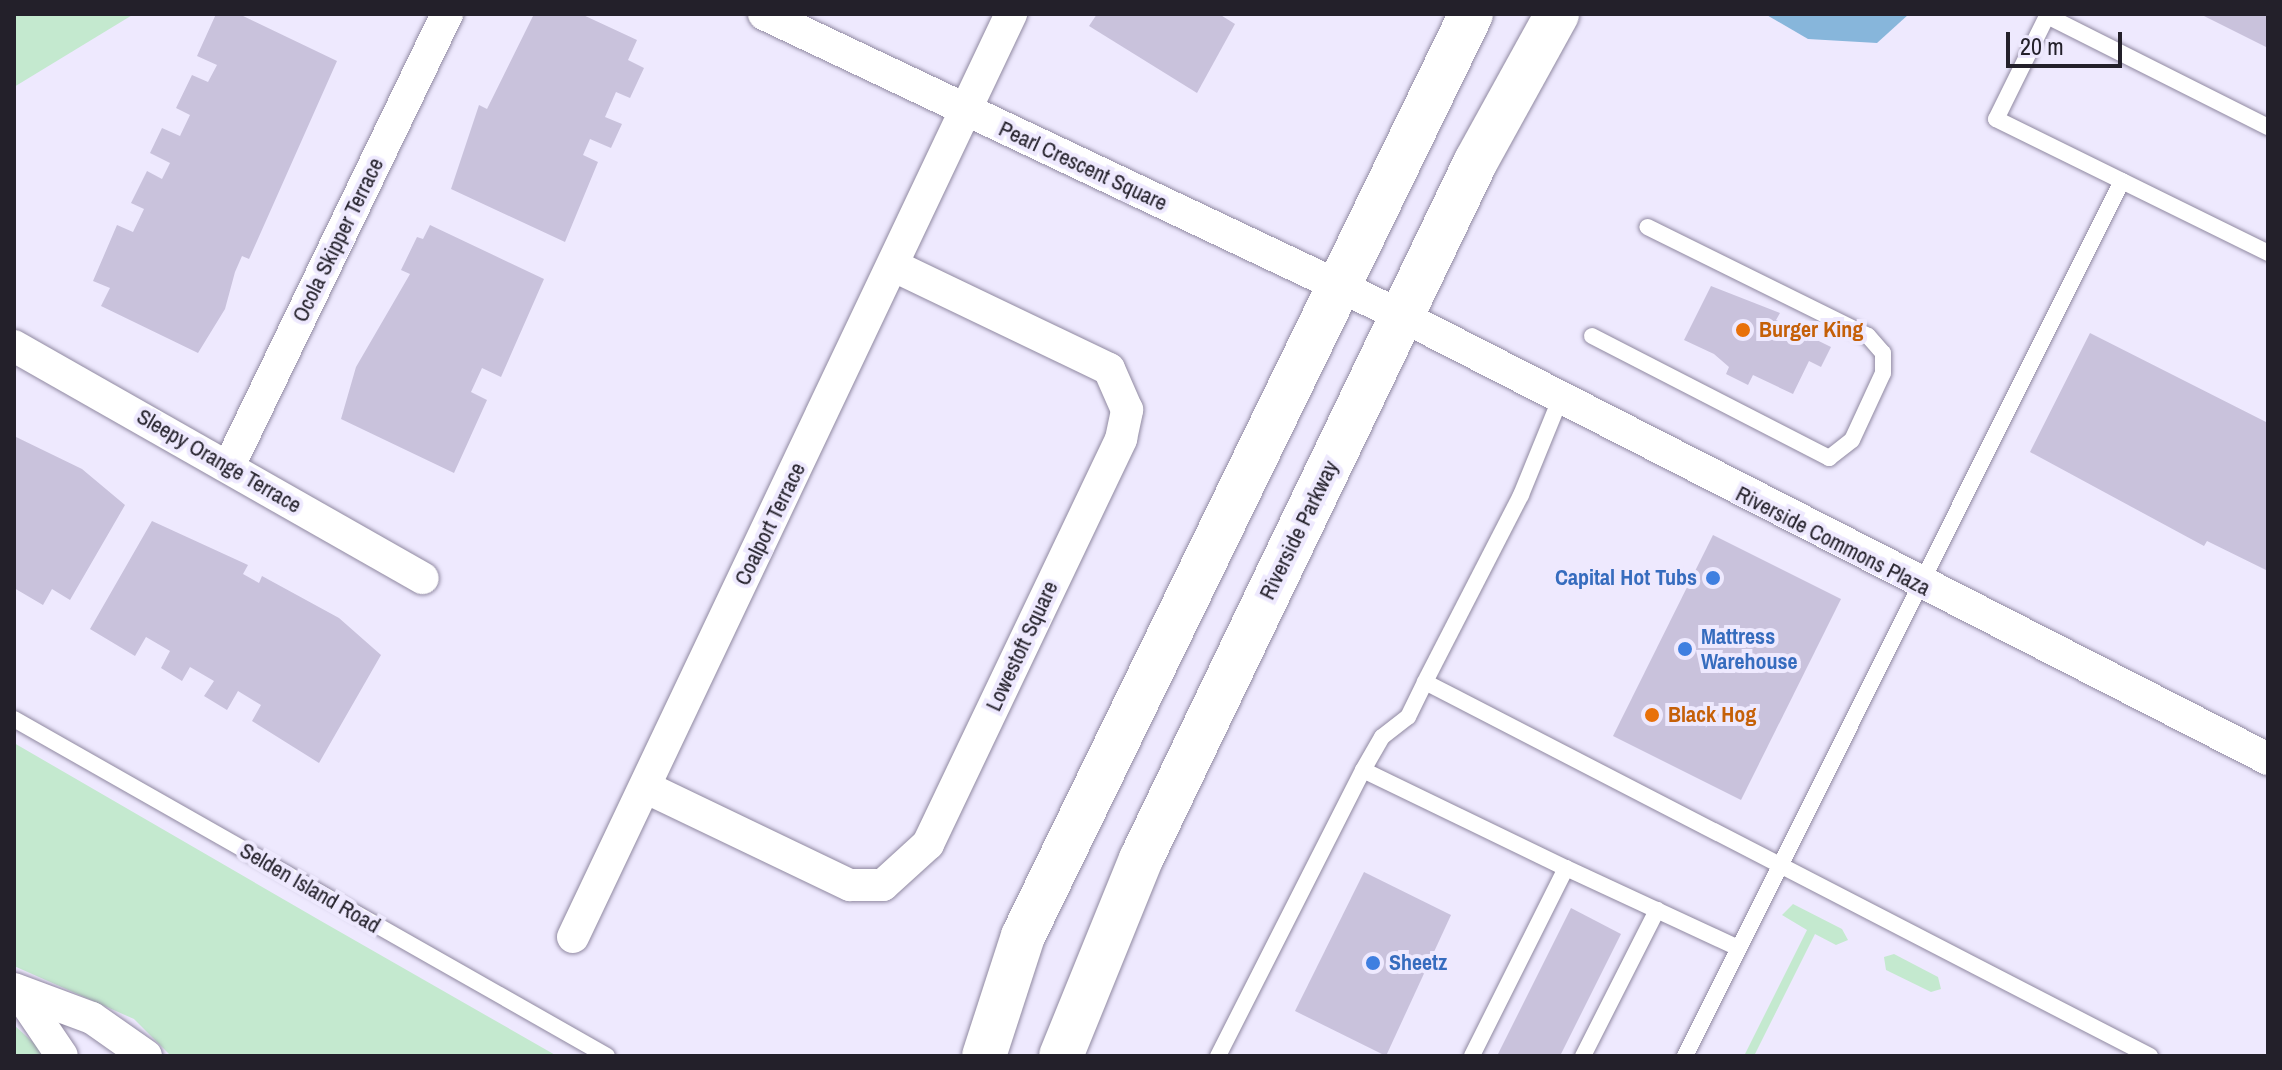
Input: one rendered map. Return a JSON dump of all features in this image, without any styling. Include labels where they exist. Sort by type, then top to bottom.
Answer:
[{"type":"main road","points":[[984,1056],[1023,936],[1335,284],[1471,14]]},
{"type":"main road","name":"Riverside Parkway","points":[[1061,1056],[1141,859],[1402,316],[1557,14]]},
{"type":"street","name":"Ocola Skipper Terrace","points":[[229,466],[447,14]]},
{"type":"street","name":"Pearl Crescent Square","points":[[764,14],[1402,316]]},
{"type":"street","name":"Coalport Terrace","points":[[573,937],[1011,14]]},
{"type":"street","name":"Lowestoft Square","points":[[645,787],[850,885],[883,885],[928,844],[1121,439],[1127,410],[1109,369],[894,266]]},
{"type":"street","name":"Riverside Commons Plaza","points":[[1402,316],[1919,584],[2268,759]]},
{"type":"street","name":"Sleepy Orange Terrace","points":[[14,346],[423,578]]},
{"type":"street","points":[[16,990],[62,1056]]},
{"type":"street","points":[[16,990],[92,1018],[146,1056]]},
{"type":"lane","points":[[2268,127],[2047,16],[1996,119],[2268,253]]},
{"type":"lane","points":[[1685,1056],[2122,181]]},
{"type":"lane","points":[[1592,336],[1829,458],[1852,440],[1883,373],[1883,353],[1868,336],[1647,227]]},
{"type":"lane","points":[[1218,1056],[1363,770],[1382,737],[1408,717],[1521,495],[1561,397]]},
{"type":"lane","points":[[1425,682],[1746,842],[1779,866],[2150,1056]]},
{"type":"lane","name":"Selden Island Road","points":[[14,719],[607,1056]]},
{"type":"lane","points":[[1363,770],[1738,948]]},
{"type":"lane","points":[[1472,1056],[1566,868]]},
{"type":"lane","points":[[1583,1056],[1657,910]]},
{"type":"green space","points":[[14,14],[134,14],[14,87]]},
{"type":"green space","points":[[14,743],[557,1056],[171,1056],[134,1019],[14,966]]},
{"type":"green space","points":[[1793,904],[1842,929],[1848,940],[1836,945],[1815,934],[1754,1056],[1744,1056],[1807,930],[1782,915]]},
{"type":"green space","points":[[1894,954],[1938,977],[1941,989],[1931,992],[1886,970],[1884,957]]},
{"type":"green space","points":[[14,1025],[36,1045],[42,1056],[14,1056]]},
{"type":"water","points":[[1765,14],[1909,14],[1877,43],[1808,39]]},
{"type":"building","points":[[216,14],[239,14],[337,61],[249,259],[242,256],[225,309],[198,353],[101,306],[110,288],[93,281],[117,225],[133,232],[144,209],[131,203],[147,171],[162,179],[170,163],[150,153],[162,128],[180,136],[190,115],[176,108],[192,75],[208,82],[217,65],[197,56]]},
{"type":"building","points":[[534,14],[581,14],[637,40],[628,60],[644,68],[630,98],[616,92],[605,117],[622,124],[611,148],[590,139],[583,155],[598,162],[565,242],[451,189],[479,105],[487,109]]},
{"type":"building","points":[[1097,14],[1219,14],[1235,24],[1197,93],[1089,26]]},
{"type":"building","points":[[2200,14],[2268,14],[2268,48]]},
{"type":"building","points":[[430,225],[544,279],[501,377],[482,368],[471,392],[487,400],[454,473],[341,419],[356,367],[410,274],[401,270],[417,237],[423,239]]},
{"type":"building","name":"Burger King","points":[[1711,286],[1780,313],[1776,320],[1831,347],[1821,367],[1809,361],[1793,394],[1753,375],[1748,385],[1726,374],[1729,367],[1714,354],[1684,340]]},
{"type":"building","points":[[2090,333],[2268,423],[2268,571],[2207,541],[2204,546],[2030,452]]},
{"type":"building","points":[[14,436],[82,469],[125,505],[70,600],[52,589],[43,605],[14,588]]},
{"type":"building","points":[[152,521],[248,565],[243,574],[259,583],[262,576],[339,618],[381,655],[319,763],[252,721],[261,705],[238,691],[227,710],[204,696],[214,681],[190,667],[182,681],[161,668],[170,651],[146,637],[135,656],[90,629]]},
{"type":"building","points":[[1713,535],[1841,599],[1741,800],[1613,736]]},
{"type":"building","name":"Sheetz","points":[[1364,872],[1451,915],[1386,1056],[1295,1011]]},
{"type":"building","points":[[1571,908],[1621,934],[1560,1056],[1497,1056]]},
{"type":"place","name":"Burger King","points":[[1743,330]]},
{"type":"place","name":"Capital Hot Tubs","points":[[1713,578]]},
{"type":"place","name":"Mattress Warehouse","points":[[1685,649]]},
{"type":"place","name":"Black Hog","points":[[1652,715]]},
{"type":"place","name":"Sheetz","points":[[1373,963]]}]
